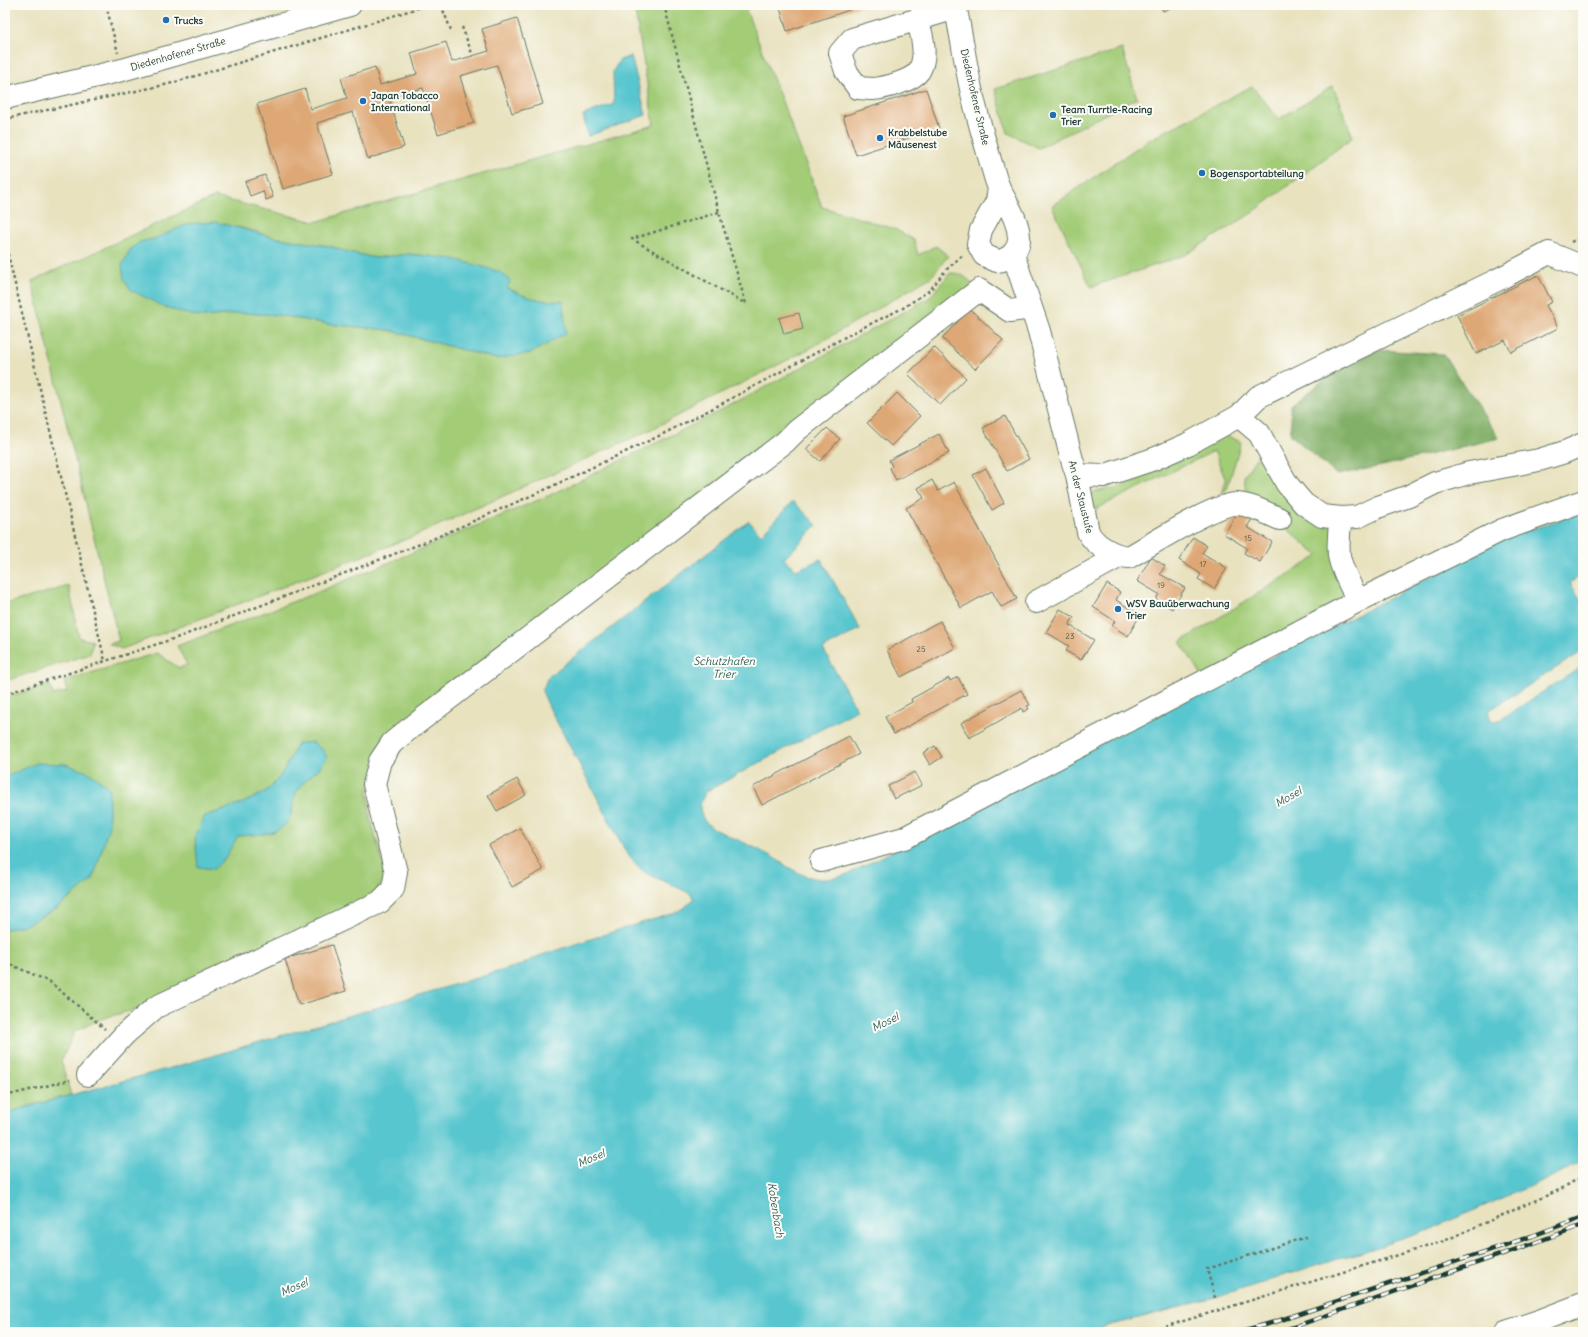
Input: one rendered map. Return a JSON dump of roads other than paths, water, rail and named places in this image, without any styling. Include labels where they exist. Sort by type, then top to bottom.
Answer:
[{"type":"street","name":"Diedenhofener Straße","points":[[5,98],[122,70],[350,5]]},
{"type":"street","name":"Diedenhofener Straße","points":[[956,6],[972,90],[999,188],[1018,229],[1019,242],[1013,254]]},
{"type":"street","points":[[926,13],[956,6]]},
{"type":"street","points":[[999,188],[997,201],[979,238],[979,246],[987,258],[997,261],[1002,261],[1013,254]]},
{"type":"street","points":[[986,222],[995,218],[1006,217],[1015,220]]},
{"type":"street","points":[[1077,475],[1103,476],[1154,459],[1188,444],[1239,416],[1258,397],[1549,253],[1583,267]]},
{"type":"street","name":"An der Staustufe","points":[[1013,254],[1031,308],[1077,475],[1088,532],[1092,539],[1110,552],[1120,556]]},
{"type":"street","points":[[88,1075],[119,1040],[156,1007],[380,902],[393,889],[396,872],[374,784],[380,761],[392,743],[404,733],[785,442],[797,430],[979,290],[1010,311],[1031,308]]},
{"type":"street","points":[[1239,416],[1259,433],[1287,484],[1304,504],[1322,516],[1340,518],[1357,517],[1378,507],[1409,496],[1435,483],[1462,475],[1539,460],[1565,452],[1583,444]]},
{"type":"street","points":[[821,861],[904,838],[1358,602],[1502,530],[1583,501]]},
{"type":"street","points":[[1036,602],[1120,556],[1129,557],[1214,510],[1234,504],[1246,505],[1280,519]]},
{"type":"street","points":[[1340,518],[1339,557],[1358,602]]},
{"type":"street","points":[[1506,1332],[1540,1321],[1583,1304]]},
{"type":"water","points":[[631,56],[646,115],[588,136],[583,115],[614,104],[613,71],[620,60]]},
{"type":"water","points":[[216,222],[273,237],[333,247],[375,258],[410,254],[454,259],[501,272],[510,281],[507,288],[534,299],[563,301],[566,333],[531,353],[497,359],[389,330],[328,324],[277,315],[243,313],[203,317],[182,313],[160,305],[131,290],[124,279],[122,265],[130,250],[140,242],[154,239],[188,224]]},
{"type":"water","points":[[793,501],[817,525],[784,559],[796,570],[821,559],[860,629],[823,649],[857,710],[707,791],[700,807],[702,817],[714,829],[771,856],[801,874],[824,879],[850,873],[1503,539],[1583,512],[1583,574],[1570,583],[1581,600],[1583,600],[1583,651],[1488,711],[1491,720],[1495,721],[1501,719],[1583,666],[1583,1160],[1556,1175],[1421,1233],[1215,1298],[1085,1332],[5,1332],[5,1113],[178,1066],[521,965],[539,956],[672,914],[684,908],[694,899],[689,893],[646,873],[637,866],[626,852],[550,709],[542,691],[548,677],[749,521],[761,535]]},
{"type":"water","points":[[312,742],[323,750],[327,758],[298,790],[294,798],[289,819],[284,826],[278,830],[263,834],[238,836],[225,858],[214,869],[198,867],[195,837],[205,816],[241,804],[260,795],[273,785],[280,776],[297,744]]},
{"type":"water","points":[[37,763],[66,764],[90,773],[109,788],[109,826],[93,879],[56,909],[25,925],[5,929],[5,777]]},
{"type":"railway","points":[[1238,1332],[1275,1322],[1532,1236],[1583,1217]]},
{"type":"railway","points":[[1279,1332],[1583,1225]]},
{"type":"place","name":"Trucks","points":[[166,20]]},
{"type":"place","name":"Japan Tobacco International","points":[[363,101]]},
{"type":"place","name":"Team Turrtle-Racing Trier","points":[[1053,115]]},
{"type":"place","name":"Krabbelstube Mäusenest","points":[[880,138]]},
{"type":"place","name":"Bogensportabteilung","points":[[1202,173]]},
{"type":"place","name":"WSV Bauüberwachung Trier","points":[[1118,609]]},
{"type":"water label","name":"Schutzhafen Trier","points":[[724,667]]},
{"type":"water label","name":"Mosel","points":[[1288,797]]},
{"type":"water label","name":"Mosel","points":[[885,1022]]},
{"type":"water label","name":"Mosel","points":[[591,1158]]},
{"type":"water label","name":"Kobenbach","points":[[776,1210]]},
{"type":"water label","name":"Mosel","points":[[294,1287]]}]
